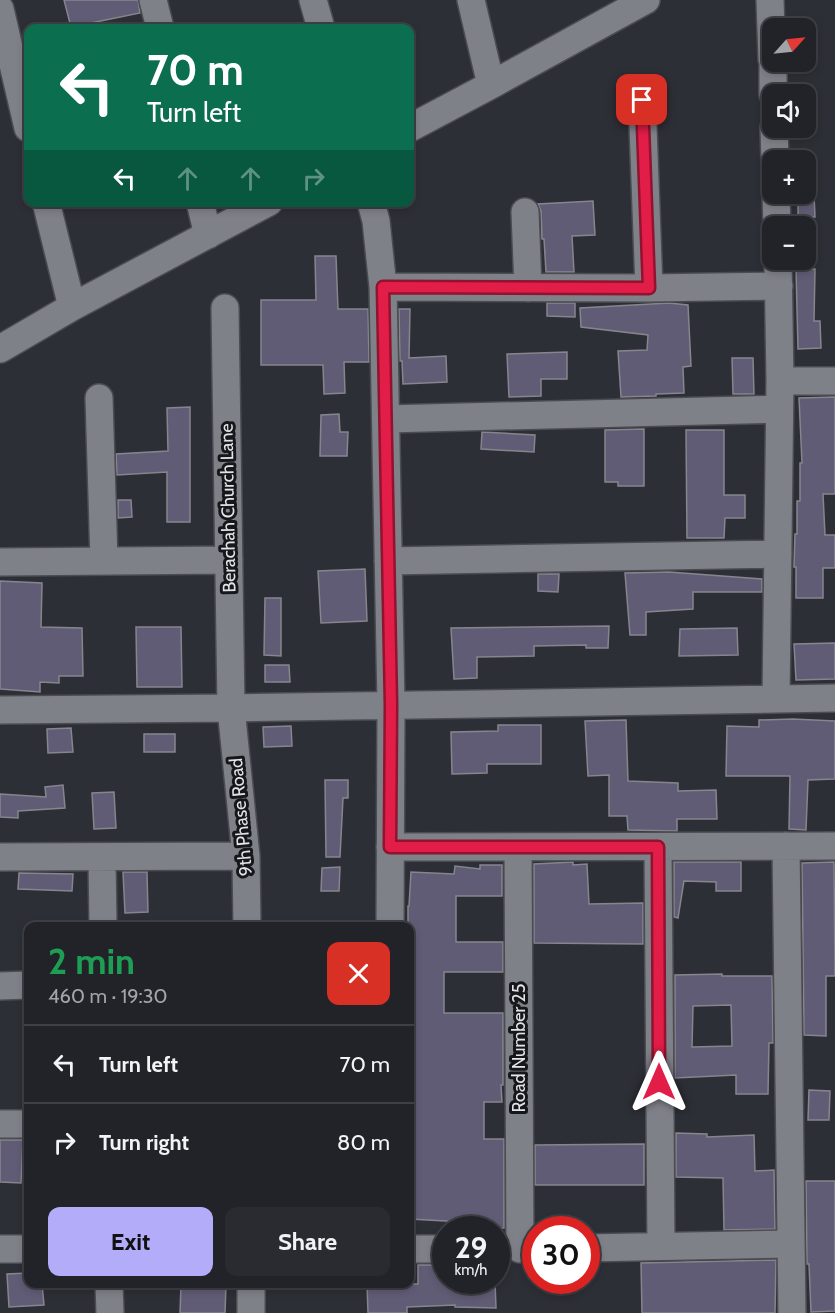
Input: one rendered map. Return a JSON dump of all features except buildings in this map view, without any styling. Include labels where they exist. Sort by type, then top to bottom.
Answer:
[{"type":"street","points":[[153,0],[159,24]]},
{"type":"street","points":[[313,0],[320,24]]},
{"type":"street","points":[[471,0],[491,85]]},
{"type":"street","points":[[770,0],[771,18]]},
{"type":"street","points":[[414,126],[491,85],[634,3]]},
{"type":"street","points":[[0,9],[24,111]]},
{"type":"street","points":[[642,100],[649,288]]},
{"type":"street","points":[[47,207],[72,307]]},
{"type":"street","points":[[201,207],[208,236]]},
{"type":"street","points":[[0,349],[72,307],[260,207]]},
{"type":"street","points":[[372,207],[383,287],[391,705],[390,922]]},
{"type":"street","points":[[525,212],[528,288]]},
{"type":"street","points":[[776,699],[780,381],[778,270]]},
{"type":"street","points":[[383,287],[779,286]]},
{"type":"street","name":"Berachah Church Lane","points":[[225,308],[231,708]]},
{"type":"street","points":[[780,381],[835,381]]},
{"type":"street","points":[[99,398],[104,561]]},
{"type":"street","points":[[386,419],[779,409]]},
{"type":"street","points":[[388,561],[778,554]]},
{"type":"street","points":[[0,562],[229,560]]},
{"type":"street","points":[[0,710],[835,698]]},
{"type":"street","name":"9th Phase Road","points":[[231,708],[246,856],[247,922]]},
{"type":"street","points":[[786,846],[792,1313]]},
{"type":"street","points":[[390,847],[835,846]]},
{"type":"street","name":"Road Number 25","points":[[517,1249],[518,847]]},
{"type":"street","points":[[658,847],[661,1246]]},
{"type":"street","points":[[0,857],[246,856]]},
{"type":"street","points":[[102,857],[103,922]]},
{"type":"street","points":[[0,986],[24,985]]},
{"type":"street","points":[[0,1125],[24,1124]]},
{"type":"street","points":[[600,1248],[791,1244]]},
{"type":"street","points":[[0,1249],[24,1249]]},
{"type":"street","points":[[414,1249],[432,1249]]},
{"type":"street","points":[[109,1288],[110,1313]]},
{"type":"street","points":[[251,1288],[251,1313]]},
{"type":"route","points":[[642,100],[649,288],[383,287],[391,705],[390,847],[658,847],[659,1082]]}]
